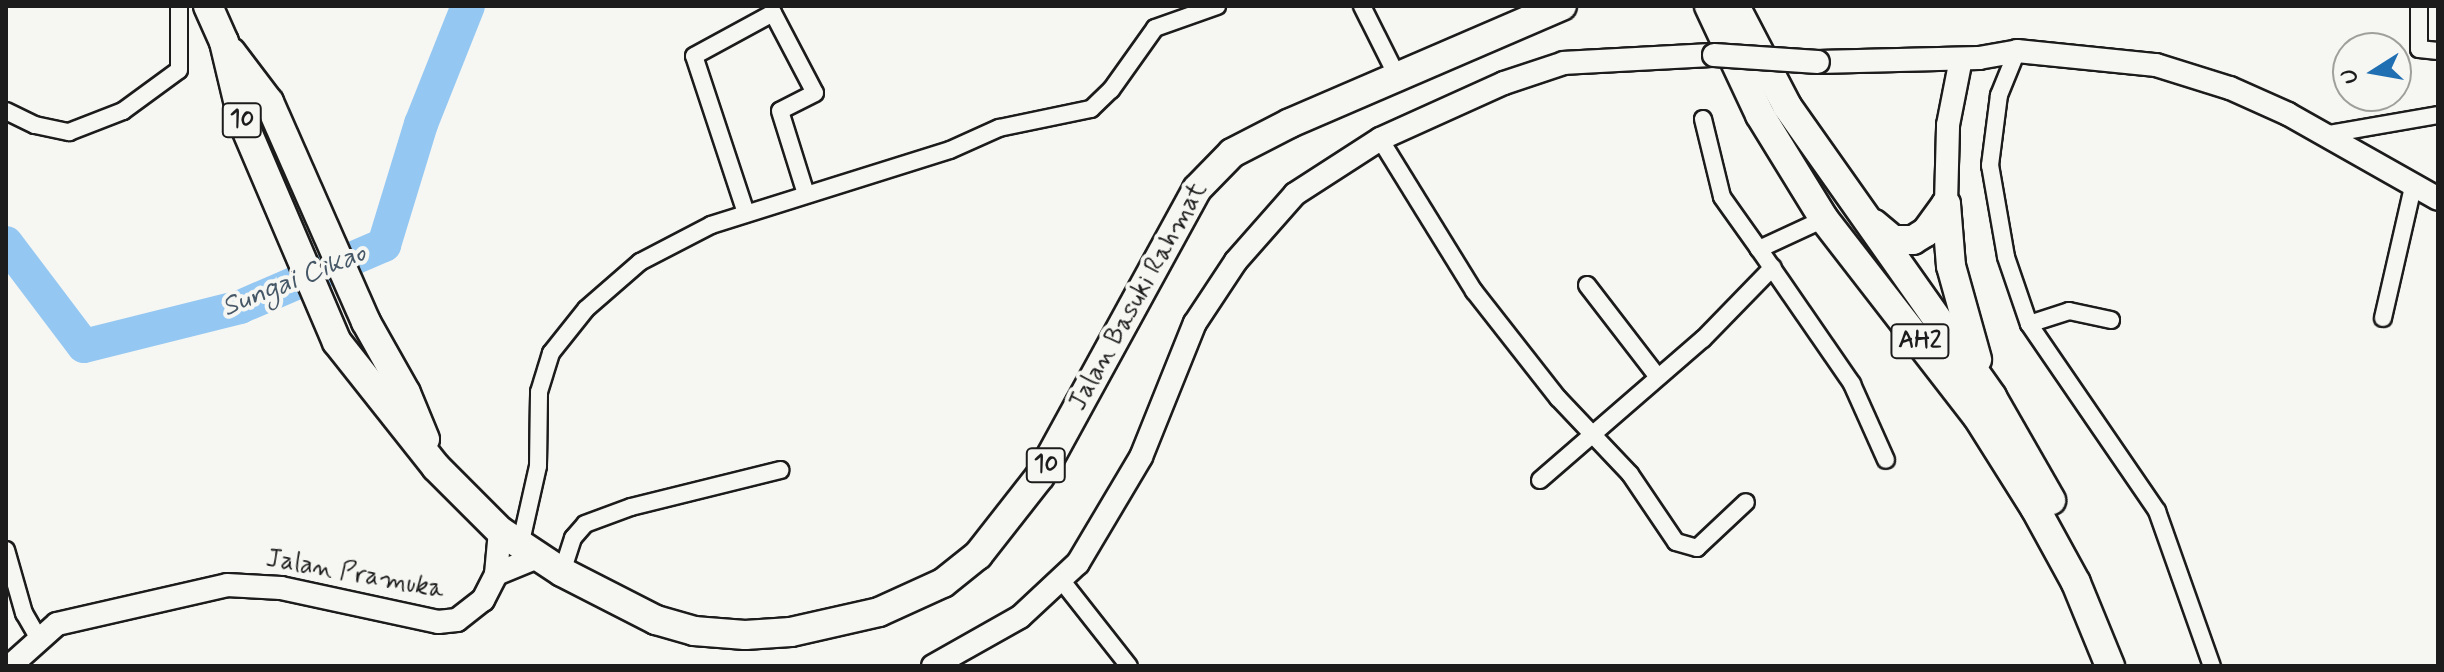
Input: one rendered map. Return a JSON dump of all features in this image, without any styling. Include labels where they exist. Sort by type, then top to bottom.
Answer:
[{"type":"highway","name":"Jalan Basuki Rahmat","points":[[208,6],[224,42],[243,122],[337,342],[436,467],[530,551],[656,620],[694,631],[745,635],[850,620],[943,583],[978,555],[1040,476],[1151,269],[1212,169],[1290,123],[1399,80],[1550,9]]},
{"type":"highway","points":[[1690,6],[1728,11],[1787,106],[1992,397],[2091,570],[2125,666]]},
{"type":"highway","name":"AH2","points":[[1728,11],[1760,115],[1824,219],[1977,416],[2076,583],[2110,666]]},
{"type":"highway","name":"Jalan Basuki Rahmat","points":[[224,42],[269,102],[366,322],[406,393],[436,467]]},
{"type":"highway","points":[[1859,210],[1893,240],[1903,242],[1926,232],[1946,204]]},
{"type":"highway","points":[[1946,204],[1964,325],[1992,397]]},
{"type":"street","points":[[6,111],[35,125],[69,132],[123,111],[179,70],[179,6]]},
{"type":"street","points":[[530,551],[538,466],[539,392],[561,337],[640,262],[685,236],[746,213],[950,150],[999,128],[1091,109],[1111,90],[1155,28],[1217,6]]},
{"type":"street","points":[[1362,6],[1399,80]]},
{"type":"street","points":[[2419,6],[2419,49],[2438,51]]},
{"type":"street","points":[[746,213],[694,56],[773,13],[815,93],[780,111],[806,194]]},
{"type":"street","points":[[2017,51],[1999,95],[1990,171],[2006,257],[2029,324],[2143,485],[2166,532],[2212,666]]},
{"type":"street","points":[[933,666],[1020,617],[1062,581],[1107,520],[1141,457],[1195,323],[1236,261],[1295,194],[1380,139],[1504,83],[1564,63],[1714,55],[1818,62],[1961,59],[2017,51],[2156,65],[2230,88],[2438,199]]},
{"type":"street","points":[[1946,204],[1948,125],[1961,59]]},
{"type":"street","points":[[2323,135],[2438,115]]},
{"type":"street","points":[[1703,119],[1722,197],[1852,384],[1886,460]]},
{"type":"street","points":[[1380,139],[1474,291],[1630,474],[1682,548],[1697,548],[1746,502]]},
{"type":"street","points":[[2383,318],[2413,187]]},
{"type":"street","points":[[1759,249],[1824,219]]},
{"type":"street","points":[[1540,480],[1703,339],[1773,267]]},
{"type":"street","points":[[1587,285],[1657,376]]},
{"type":"street","points":[[2029,324],[2069,311],[2111,320]]},
{"type":"street","points":[[496,574],[530,551],[573,538],[585,524],[780,470]]},
{"type":"street","points":[[6,550],[24,613],[39,639]]},
{"type":"street","name":"Jalan Pramuka","points":[[10,666],[57,624],[84,614],[227,585],[281,588],[438,622],[457,620],[478,607],[496,574],[530,551]]},
{"type":"street","points":[[1062,581],[1129,666]]},
{"type":"waterway","name":"Sungai Cikao","points":[[6,243],[84,346],[240,307],[384,245],[421,124],[468,6]]}]
